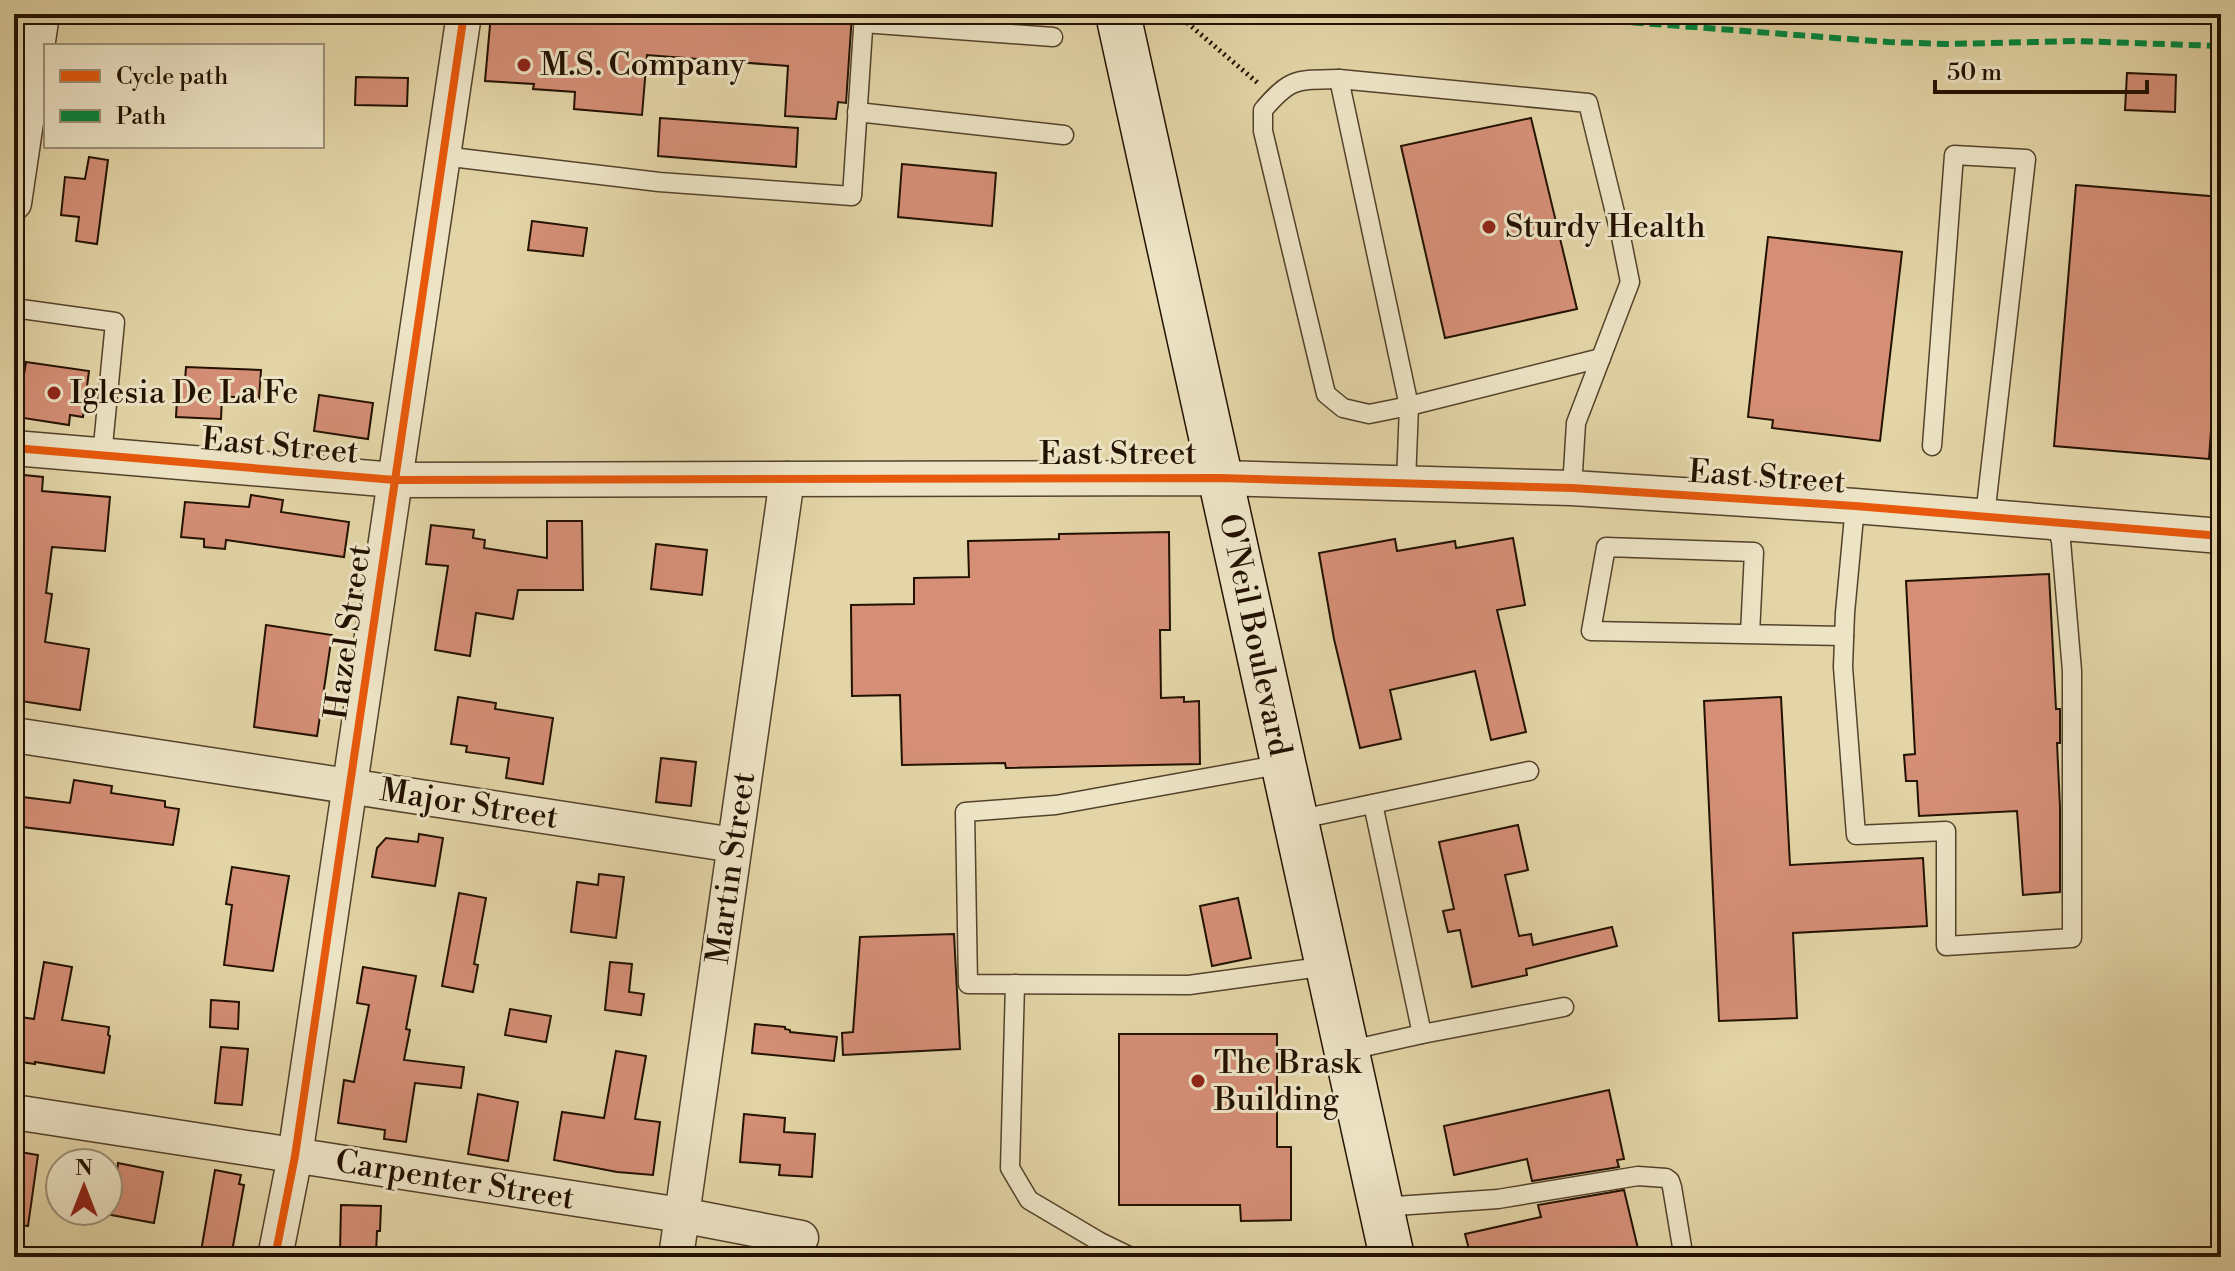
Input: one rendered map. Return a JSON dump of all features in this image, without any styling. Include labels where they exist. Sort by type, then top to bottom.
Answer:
[{"type":"main road","name":"O'Neil Boulevard","points":[[1118,14],[1392,1257]]},
{"type":"street","points":[[14,203],[42,14]]},
{"type":"street","name":"Hazel Street","points":[[275,1257],[295,1156],[464,14]]},
{"type":"street","name":"East Street","points":[[14,448],[395,480],[1220,478],[1572,488],[1855,506],[2221,536]]},
{"type":"street","name":"Martin Street","points":[[676,1257],[787,479]]},
{"type":"street","name":"Major Street","points":[[14,735],[734,845]]},
{"type":"street","name":"Carpenter Street","points":[[14,1112],[681,1215],[801,1238]]},
{"type":"lane","points":[[443,156],[659,182],[852,196],[864,19],[1053,37]]},
{"type":"lane","points":[[1572,488],[1576,423],[1601,358],[1630,282],[1588,103],[1339,79],[1305,80],[1283,87],[1263,110],[1263,131],[1326,394],[1343,408],[1369,414],[1601,358]]},
{"type":"lane","points":[[1339,79],[1409,406],[1406,482]]},
{"type":"lane","points":[[857,112],[1064,135]]},
{"type":"lane","points":[[1932,446],[1954,155],[2026,159],[1985,516]]},
{"type":"lane","points":[[14,308],[115,322],[102,456]]},
{"type":"lane","points":[[1855,506],[1843,667],[1856,835],[1946,831],[1946,946],[2072,938],[2072,671],[2061,541],[2055,522]]},
{"type":"lane","points":[[1750,634],[1754,552],[1606,547],[1591,631],[1844,636]]},
{"type":"lane","points":[[1283,764],[1056,805],[965,812],[968,984],[1189,985],[1328,966]]},
{"type":"lane","points":[[1296,820],[1529,771]]},
{"type":"lane","points":[[1373,804],[1422,1034]]},
{"type":"lane","points":[[1015,984],[1010,1168],[1029,1200],[1131,1257]]},
{"type":"lane","points":[[1346,1051],[1564,1007]]},
{"type":"lane","points":[[1381,1207],[1498,1199],[1638,1176],[1666,1178],[1672,1187],[1683,1253]]},
{"type":"path","points":[[1178,15],[1263,87]]},
{"type":"building","name":"M.S. Company","points":[[491,14],[852,14],[846,103],[838,102],[836,119],[785,116],[788,66],[647,55],[642,115],[574,109],[575,92],[533,89],[534,84],[485,81]]},
{"type":"building","points":[[2127,73],[2176,75],[2175,112],[2125,110]]},
{"type":"building","points":[[356,77],[408,78],[407,106],[355,105]]},
{"type":"building","points":[[660,118],[798,128],[796,167],[658,156]]},
{"type":"building","name":"Sturdy Health","points":[[1531,118],[1577,309],[1445,338],[1401,146]]},
{"type":"building","points":[[89,157],[108,160],[97,244],[76,241],[79,217],[61,215],[65,177],[85,179]]},
{"type":"building","points":[[902,164],[996,173],[992,226],[898,217]]},
{"type":"building","points":[[2076,185],[2221,197],[2221,431],[2211,430],[2209,459],[2054,446]]},
{"type":"building","points":[[532,221],[587,228],[583,256],[528,250]]},
{"type":"building","points":[[1768,237],[1902,252],[1880,441],[1772,428],[1773,420],[1748,417]]},
{"type":"building","name":"Iglesia De La Fe","points":[[26,362],[89,371],[83,417],[70,415],[69,425],[17,417]]},
{"type":"building","points":[[186,367],[261,370],[259,399],[222,396],[221,419],[176,417],[178,381],[185,381]]},
{"type":"building","points":[[319,395],[373,403],[368,439],[314,431]]},
{"type":"building","points":[[14,474],[43,477],[42,491],[110,497],[105,551],[52,547],[46,593],[52,594],[45,642],[89,649],[80,710],[14,700]]},
{"type":"building","points":[[251,495],[283,500],[281,512],[349,522],[344,557],[226,540],[225,549],[204,547],[204,539],[181,537],[185,502],[249,507]]},
{"type":"building","points":[[547,521],[582,521],[583,590],[518,590],[513,619],[476,613],[470,656],[435,650],[448,566],[426,564],[431,525],[474,530],[473,538],[485,540],[484,548],[547,558]]},
{"type":"building","points":[[1169,532],[1170,630],[1160,630],[1161,698],[1184,697],[1184,702],[1199,701],[1200,764],[1006,768],[1005,763],[902,765],[900,695],[852,696],[851,605],[914,604],[914,578],[969,577],[968,541],[1059,539],[1059,534]]},
{"type":"building","points":[[1513,538],[1525,605],[1497,610],[1526,732],[1491,740],[1475,671],[1390,690],[1401,739],[1360,748],[1334,639],[1319,553],[1395,539],[1397,551],[1455,541],[1456,548]]},
{"type":"building","points":[[656,544],[707,550],[702,595],[651,589]]},
{"type":"building","points":[[2049,574],[2056,709],[2060,709],[2060,743],[2057,743],[2060,892],[2023,895],[2017,811],[1919,816],[1917,781],[1906,781],[1904,755],[1915,754],[1906,581]]},
{"type":"building","points":[[266,625],[332,635],[317,736],[254,727]]},
{"type":"building","points":[[458,697],[496,703],[495,709],[553,718],[543,784],[506,778],[509,758],[466,752],[467,746],[451,744]]},
{"type":"building","points":[[1781,697],[1790,865],[1923,858],[1927,926],[1793,933],[1797,1018],[1719,1021],[1704,701]]},
{"type":"building","points":[[661,758],[696,762],[691,806],[656,802]]},
{"type":"building","points":[[74,780],[112,786],[111,793],[165,801],[165,807],[179,809],[173,845],[14,826],[14,796],[70,803]]},
{"type":"building","points":[[1518,825],[1528,870],[1505,875],[1519,936],[1531,934],[1533,945],[1612,927],[1617,946],[1526,969],[1527,975],[1472,987],[1460,930],[1448,932],[1443,911],[1454,909],[1439,842]]},
{"type":"building","points":[[419,834],[443,838],[435,886],[372,877],[377,848],[386,838],[418,842]]},
{"type":"building","points":[[232,867],[289,876],[273,971],[224,965],[232,905],[226,904]]},
{"type":"building","points":[[599,874],[624,877],[616,938],[571,932],[577,882],[598,885]]},
{"type":"building","points":[[459,893],[486,898],[474,964],[478,965],[473,992],[442,986]]},
{"type":"building","points":[[1238,898],[1251,958],[1212,966],[1200,906]]},
{"type":"building","points":[[954,934],[960,1049],[843,1055],[842,1033],[853,1032],[860,937]]},
{"type":"building","points":[[44,962],[72,967],[62,1020],[109,1027],[104,1073],[14,1061],[14,1016],[34,1019]]},
{"type":"building","points":[[610,962],[632,964],[629,992],[644,994],[641,1015],[605,1010]]},
{"type":"building","points":[[363,967],[416,976],[406,1029],[410,1030],[404,1060],[464,1067],[461,1088],[415,1083],[406,1142],[384,1139],[385,1130],[338,1123],[344,1080],[354,1082],[369,1005],[357,1003]]},
{"type":"building","points":[[211,1000],[239,1002],[238,1029],[210,1027]]},
{"type":"building","points":[[510,1009],[551,1016],[546,1042],[505,1035]]},
{"type":"building","points":[[755,1024],[785,1027],[790,1032],[837,1037],[834,1061],[752,1053]]},
{"type":"building","points":[[1119,1034],[1277,1034],[1277,1147],[1291,1147],[1291,1220],[1241,1221],[1240,1205],[1119,1205]]},
{"type":"building","points":[[221,1047],[248,1049],[242,1105],[215,1103]]},
{"type":"building","points":[[616,1051],[646,1056],[635,1119],[660,1122],[653,1175],[617,1172],[554,1160],[562,1112],[604,1118]]},
{"type":"building","points":[[1609,1090],[1624,1159],[1617,1160],[1619,1167],[1532,1181],[1527,1159],[1454,1175],[1444,1126]]},
{"type":"building","points":[[478,1094],[518,1102],[508,1161],[468,1154]]},
{"type":"building","points":[[744,1114],[785,1118],[784,1132],[815,1134],[812,1177],[779,1175],[780,1165],[740,1162]]},
{"type":"building","points":[[14,1151],[38,1155],[28,1226],[14,1225]]},
{"type":"building","points":[[124,1164],[163,1172],[154,1223],[124,1217]]},
{"type":"building","points":[[215,1170],[241,1175],[239,1184],[244,1185],[231,1257],[200,1257]]},
{"type":"building","points":[[1624,1190],[1640,1257],[1610,1257],[1609,1250],[1581,1257],[1471,1257],[1465,1234],[1541,1217],[1538,1205]]},
{"type":"building","points":[[341,1205],[381,1206],[376,1254],[340,1253]]},
{"type":"marked path","points":[[1524,14],[1888,42],[2077,41],[2221,46]]},
{"type":"cycle path","points":[[275,1257],[295,1156],[464,14]]},
{"type":"cycle path","points":[[14,448],[395,480],[1220,478],[1572,488],[1855,506],[2221,536]]},
{"type":"place","name":"M.S. Company","points":[[524,65]]},
{"type":"place","name":"Sturdy Health","points":[[1489,227]]},
{"type":"place","name":"Iglesia De La Fe","points":[[54,393]]},
{"type":"place","name":"The Brask Building","points":[[1198,1081]]}]
